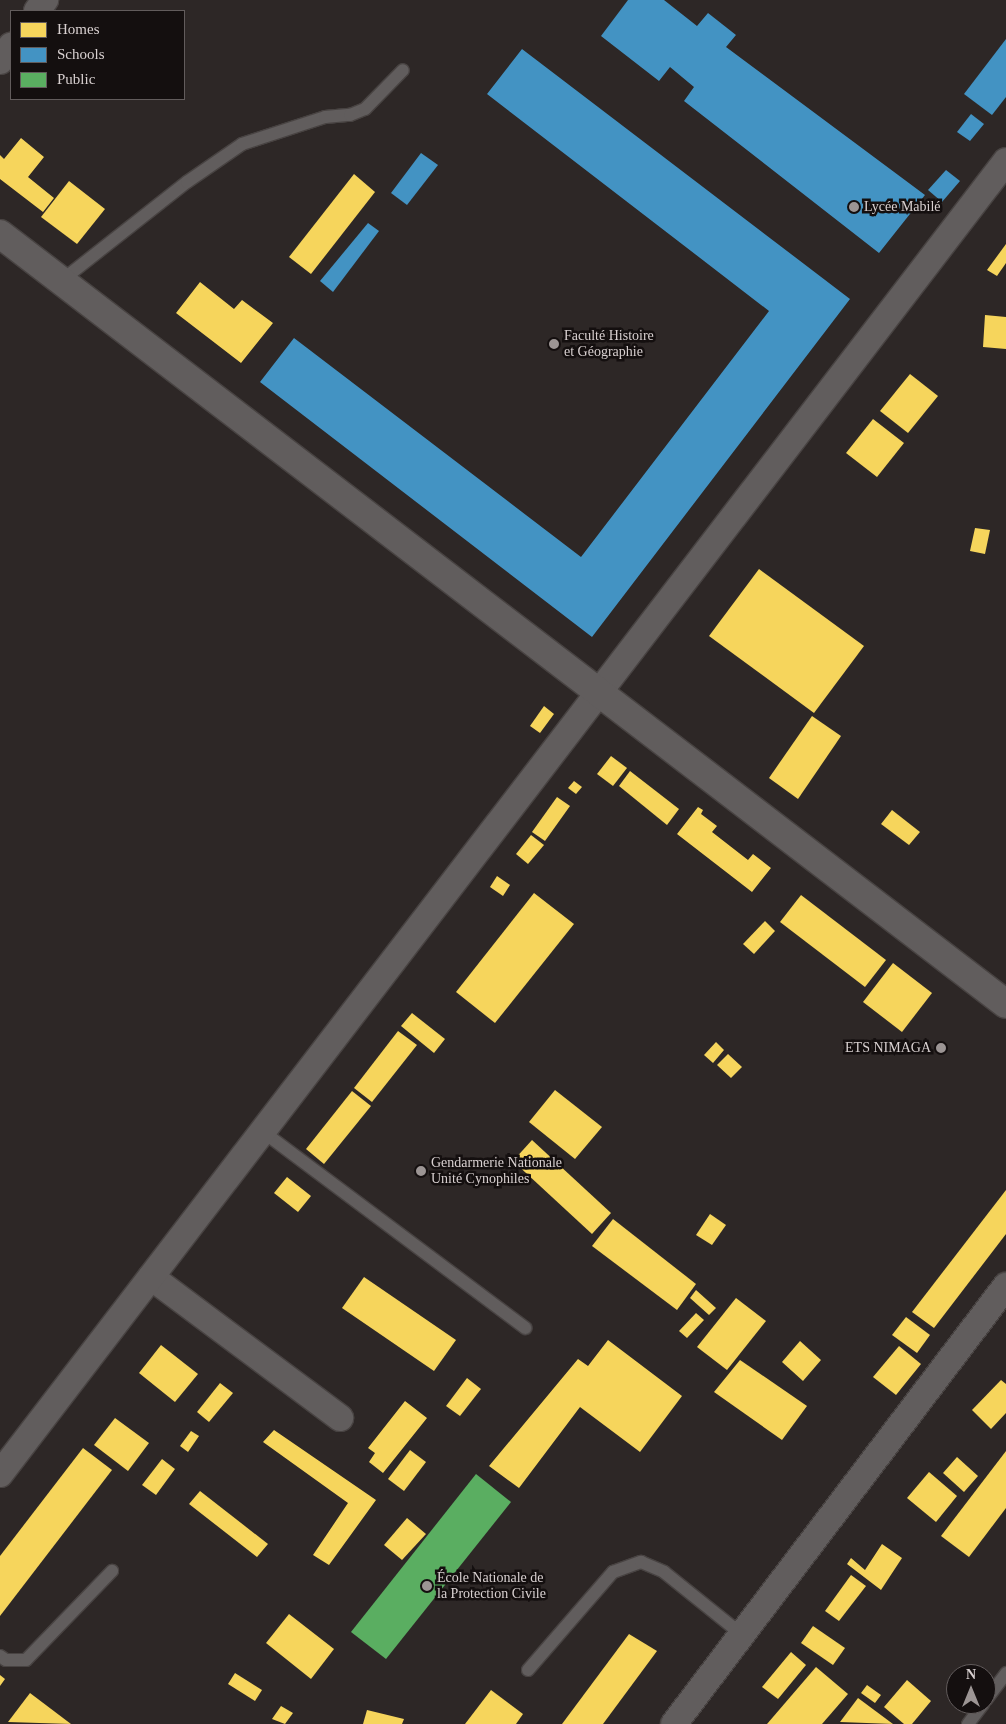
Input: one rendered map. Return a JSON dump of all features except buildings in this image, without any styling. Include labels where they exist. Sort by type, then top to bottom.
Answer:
[{"type":"street","points":[[0,61],[10,47]]},
{"type":"street","points":[[0,1474],[1006,161]]},
{"type":"street","points":[[0,234],[1006,1004]]},
{"type":"street","points":[[151,1277],[340,1418]]},
{"type":"street","points":[[674,1724],[740,1633],[1006,1286]]},
{"type":"lane","points":[[61,280],[187,182],[242,144],[325,117],[350,115],[365,109],[403,70]]},
{"type":"lane","points":[[262,1132],[525,1328]]},
{"type":"lane","points":[[528,1670],[613,1572],[641,1562],[664,1572],[740,1633]]},
{"type":"lane","points":[[0,1656],[6,1660],[26,1660],[112,1571]]},
{"type":"lane","points":[[996,1686],[1006,1673]]},
{"type":"place","name":"Lycée Mabilé","points":[[854,207]]},
{"type":"place","name":"Faculté Histoire et Géographie","points":[[554,344]]},
{"type":"place","name":"ETS NIMAGA","points":[[941,1048]]},
{"type":"place","name":"Gendarmerie Nationale Unité Cynophiles","points":[[421,1171]]},
{"type":"place","name":"École Nationale de la Protection Civile","points":[[427,1586]]}]
